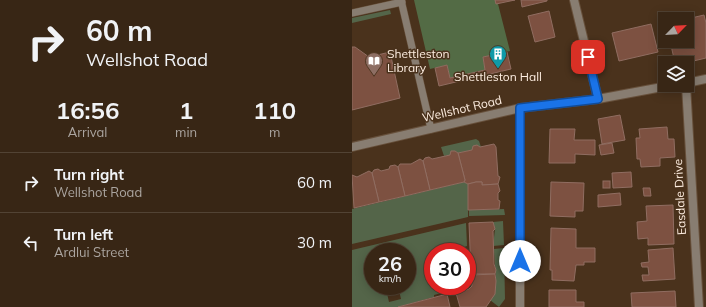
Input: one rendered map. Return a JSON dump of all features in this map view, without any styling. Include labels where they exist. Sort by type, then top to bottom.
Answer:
[{"type":"street","points":[[574,0],[598,99]]},
{"type":"street","points":[[694,82],[706,79]]},
{"type":"street","name":"Wellshot Road","points":[[352,147],[520,108],[598,99],[658,88]]},
{"type":"street","name":"Easdale Drive","points":[[686,92],[698,307]]},
{"type":"street","points":[[520,108],[520,307]]},
{"type":"lane","points":[[352,13],[401,1],[431,128]]},
{"type":"green space","points":[[414,0],[497,0],[510,51],[483,57],[485,70],[450,78],[447,65],[430,69]]},
{"type":"green space","points":[[390,10],[391,14],[352,23],[352,18]]},
{"type":"green space","points":[[476,139],[479,141],[481,147],[473,146],[472,150],[458,153],[455,151],[451,152],[450,155],[444,156],[441,147]]},
{"type":"green space","points":[[464,182],[468,184],[468,217],[352,244],[352,209]]},
{"type":"green space","points":[[504,209],[505,215],[469,216],[469,210]]},
{"type":"green space","points":[[503,221],[504,245],[493,246],[495,229],[493,222]]},
{"type":"green space","points":[[466,223],[467,243],[424,243],[424,295],[434,295],[434,297],[398,307],[352,307],[352,250],[364,247],[364,295],[387,295],[389,302],[401,299],[400,295],[416,295],[416,243],[382,243]]},
{"type":"green space","points":[[504,248],[505,299],[499,307],[490,300],[495,289],[496,282],[494,249]]},
{"type":"building","points":[[495,0],[515,0],[496,4]]},
{"type":"building","points":[[521,0],[547,0],[547,1],[522,7]]},
{"type":"building","points":[[549,11],[555,37],[535,42],[528,16]]},
{"type":"building","points":[[704,15],[706,23],[706,58],[694,61],[694,56],[673,56],[672,48],[694,48],[694,17]]},
{"type":"building","points":[[651,24],[658,52],[619,61],[612,33]]},
{"type":"building","name":"Shettleston Library","points":[[352,47],[355,47],[369,57],[390,52],[400,98],[352,110]]},
{"type":"building","name":"Shettleston Hall","points":[[507,52],[511,69],[439,86],[435,68],[447,65],[450,78],[485,70],[483,57]]},
{"type":"building","points":[[620,115],[625,140],[602,144],[598,119]]},
{"type":"building","points":[[667,127],[668,139],[674,139],[675,157],[660,158],[660,166],[641,167],[640,159],[637,159],[636,138],[640,138],[639,129]]},
{"type":"building","points":[[550,129],[575,129],[574,140],[595,140],[595,155],[575,154],[575,163],[549,163]]},
{"type":"building","points":[[612,143],[614,153],[601,155],[599,145]]},
{"type":"building","points":[[494,144],[496,147],[498,176],[500,177],[498,184],[482,185],[482,182],[468,184],[464,182],[465,180],[458,153],[472,150],[473,146],[477,145],[480,147]]},
{"type":"building","points":[[451,151],[458,153],[465,180],[464,182],[430,190],[423,161],[425,158],[429,157],[432,159],[450,155]]},
{"type":"building","points":[[420,159],[423,161],[430,190],[405,196],[398,167],[400,164],[411,164]]},
{"type":"building","points":[[395,165],[398,167],[405,196],[379,202],[372,173],[374,170],[378,169],[381,171],[389,169],[390,166]]},
{"type":"building","points":[[369,171],[372,173],[379,202],[354,208],[352,175],[357,177]]},
{"type":"building","points":[[631,172],[632,187],[613,188],[612,173]]},
{"type":"building","points":[[603,181],[610,181],[610,188],[603,188]]},
{"type":"building","points":[[482,182],[482,185],[498,184],[500,191],[498,193],[498,200],[500,201],[499,209],[468,210],[468,184]]},
{"type":"building","points":[[551,182],[584,183],[583,211],[575,211],[575,217],[550,216]]},
{"type":"building","points":[[643,188],[650,188],[651,196],[644,196]]},
{"type":"building","points":[[620,193],[621,205],[598,207],[598,195]]},
{"type":"building","points":[[673,205],[674,244],[648,245],[648,238],[638,239],[637,222],[647,221],[646,206]]},
{"type":"building","points":[[493,222],[495,229],[493,231],[495,274],[476,274],[476,243],[470,243],[469,223]]},
{"type":"building","points":[[551,228],[576,229],[576,248],[595,248],[595,262],[584,262],[584,265],[576,265],[574,281],[552,280],[552,270],[550,270]]},
{"type":"building","points":[[673,248],[675,279],[643,281],[642,275],[649,275],[648,267],[642,267],[641,263],[649,262],[648,250]]},
{"type":"building","points":[[495,274],[495,294],[486,307],[460,307],[457,295],[476,295],[476,275]]},
{"type":"building","points":[[549,290],[576,290],[576,302],[584,302],[584,307],[549,307]]},
{"type":"building","points":[[675,291],[676,307],[632,307],[631,293]]},
{"type":"building","points":[[447,295],[450,307],[398,307]]},
{"type":"place","name":"Shettleston Hall","points":[[498,69]]},
{"type":"place","name":"Shettleston Library","points":[[374,76]]},
{"type":"route","points":[[520,261],[520,108],[598,99],[588,57]]}]
